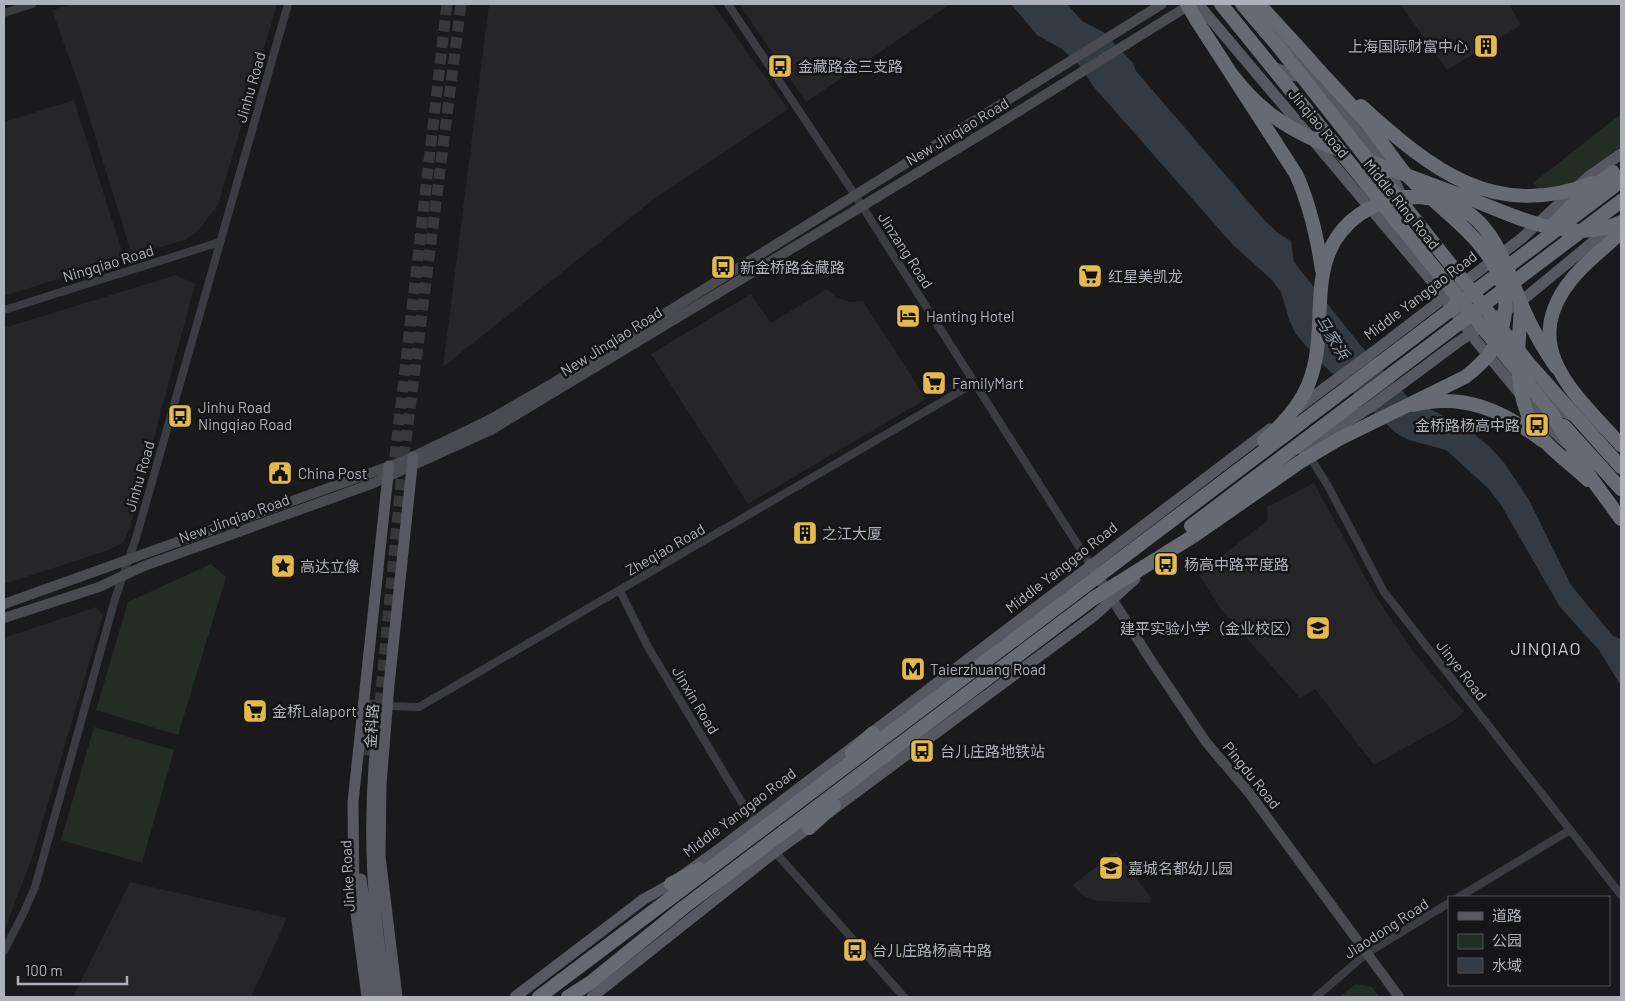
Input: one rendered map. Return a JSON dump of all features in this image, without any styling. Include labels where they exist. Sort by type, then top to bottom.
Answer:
[{"type":"highway","points":[[1139,546],[1247,458],[1274,433],[1299,403],[1308,385],[1317,351],[1322,270],[1314,226],[1306,198],[1296,174],[1187,4]]},
{"type":"highway","name":"Middle Ring Road","points":[[1221,4],[1550,411],[1621,489]]},
{"type":"highway","name":"Middle Ring Road","points":[[1244,4],[1530,365],[1621,467]]},
{"type":"highway","points":[[1094,598],[1195,535],[1300,462],[1339,439],[1408,407],[1465,376],[1480,365],[1494,349],[1502,330],[1506,309],[1504,290],[1498,272],[1476,241],[1404,172],[1370,127],[1259,4]]},
{"type":"highway","points":[[1310,60],[1403,143],[1433,166],[1487,191],[1508,196],[1549,196],[1572,191],[1619,173]]},
{"type":"highway","points":[[1234,76],[1258,105],[1273,118],[1290,129],[1338,150],[1543,226],[1582,231],[1598,230],[1621,222]]},
{"type":"highway","points":[[1543,442],[1530,419],[1520,378],[1520,311],[1525,280],[1536,250],[1557,218],[1619,173]]},
{"type":"highway","name":"Middle Yanggao Road","points":[[540,997],[1139,546],[1619,173]]},
{"type":"highway","points":[[1322,270],[1329,251],[1340,234],[1351,221],[1373,206],[1398,197],[1424,196],[1446,201],[1461,208],[1477,220],[1490,235],[1508,270],[1532,328],[1556,367],[1572,389],[1621,444]]},
{"type":"highway","points":[[568,997],[590,983],[684,907],[1621,201]]},
{"type":"highway","points":[[1556,367],[1548,333],[1555,304],[1573,278],[1621,232]]},
{"type":"highway","points":[[1408,407],[1444,400],[1484,406],[1522,426],[1543,442],[1621,513]]},
{"type":"highway","points":[[1550,411],[1591,478],[1621,518]]},
{"type":"highway","points":[[801,801],[873,733]]},
{"type":"highway","points":[[809,828],[902,743]]},
{"type":"highway","points":[[671,884],[737,849]]},
{"type":"main road","name":"Jinqiao Road","points":[[1198,4],[1368,204],[1470,333],[1549,427],[1621,496]]},
{"type":"main road","points":[[1217,4],[1267,63],[1295,76]]},
{"type":"main road","name":"Jinqiao Road","points":[[1234,4],[1374,171],[1402,197],[1496,316],[1621,458]]},
{"type":"main road","name":"Jinqiao Road","points":[[1251,4],[1388,167],[1402,197]]},
{"type":"main road","name":"Middle Yanggao Road","points":[[515,997],[644,899],[671,884],[873,733],[1090,564],[1372,353],[1522,238],[1588,177],[1621,154]]},
{"type":"main road","points":[[1368,204],[1386,210],[1396,217],[1457,288],[1483,314],[1496,316]]},
{"type":"main road","points":[[592,997],[778,856],[809,828],[1095,615],[1161,557],[1304,448],[1357,416],[1470,333],[1525,298],[1621,218]]},
{"type":"main road","points":[[1444,298],[1459,300],[1485,323],[1560,411],[1569,416],[1584,418]]},
{"type":"main road","name":"Jinqiao Road","points":[[1549,427],[1571,462],[1621,518]]},
{"type":"main road","name":"金科路","points":[[397,997],[380,856],[381,784],[387,706],[412,462]]},
{"type":"main road","name":"金科路","points":[[379,995],[354,898],[353,802],[386,478],[389,466]]},
{"type":"main road","name":"Jinke Road","points":[[369,754],[360,812],[361,879],[379,995]]},
{"type":"street","points":[[4,12],[32,4]]},
{"type":"street","name":"Jinhu Road","points":[[4,951],[24,912],[34,887],[115,599],[129,559],[288,4]]},
{"type":"street","name":"Jinzang Road","points":[[728,4],[855,195],[1090,564]]},
{"type":"street","name":"New Jinqiao Road","points":[[4,618],[99,587],[123,576],[386,478],[555,382],[1162,4]]},
{"type":"street","name":"New Jinqiao Road","points":[[4,604],[242,517],[280,508],[389,466],[412,462],[491,430],[605,364],[1191,4]]},
{"type":"street","name":"Ningqiao Road","points":[[4,310],[220,242]]},
{"type":"street","name":"Zheqiao Road","points":[[362,702],[387,706],[419,707],[620,592],[974,383]]},
{"type":"street","name":"Jinye Road","points":[[1304,448],[1328,486],[1384,592],[1621,895]]},
{"type":"street","name":"Pingdu Road","points":[[1090,564],[1206,742],[1250,794],[1399,997]]},
{"type":"street","name":"Jinxin Road","points":[[620,592],[648,647],[753,821]]},
{"type":"street","points":[[1461,896],[1570,830]]},
{"type":"street","points":[[778,856],[904,997]]},
{"type":"street","name":"Jiaodong Road","points":[[1316,997],[1367,954],[1448,905]]},
{"type":"shaded area","points":[[74,4],[277,4],[218,205],[197,232],[185,240],[132,255],[82,94],[52,10]]},
{"type":"shaded area","points":[[489,4],[713,4],[788,109],[654,199],[443,367]]},
{"type":"shaded area","points":[[739,4],[951,4],[806,102]]},
{"type":"shaded area","name":"上海国际财富中心","points":[[1400,4],[1509,4],[1521,25],[1447,70]]},
{"type":"shaded area","points":[[74,100],[124,258],[4,296],[4,122]]},
{"type":"shaded area","points":[[176,275],[195,284],[130,528],[123,543],[106,551],[4,584],[4,328]]},
{"type":"shaded area","points":[[827,289],[837,298],[851,302],[863,301],[926,399],[748,504],[651,354],[751,294],[771,323]]},
{"type":"shaded area","name":"建平实验小学（金业校区）","points":[[1314,483],[1376,597],[1412,650],[1464,712],[1455,720],[1374,765],[1315,689],[1300,698],[1219,607],[1199,574],[1268,520],[1267,507]]},
{"type":"shaded area","points":[[96,607],[103,615],[32,858],[4,931],[4,638]]},
{"type":"shaded area","name":"嘉城名都幼儿园","points":[[1116,851],[1151,898],[1150,903],[1096,901],[1082,895],[1073,885]]},
{"type":"shaded area","points":[[130,882],[287,918],[251,997],[73,997]]},
{"type":"green space","points":[[1621,114],[1621,147],[1551,199],[1533,183]]},
{"type":"green space","points":[[211,564],[226,577],[178,735],[96,710],[128,602]]},
{"type":"green space","points":[[94,727],[174,750],[142,863],[61,840]]},
{"type":"green space","points":[[1355,984],[1372,987],[1379,997],[1340,997]]},
{"type":"water","name":"马家浜","points":[[1011,4],[1067,4],[1082,21],[1103,32],[1133,63],[1136,71],[1265,221],[1278,233],[1291,241],[1294,262],[1362,347],[1409,398],[1465,427],[1490,447],[1505,464],[1529,500],[1571,585],[1613,636],[1621,639],[1621,686],[1599,650],[1560,607],[1501,505],[1488,488],[1446,450],[1409,440],[1396,433],[1319,361],[1296,334],[1290,322],[1281,292],[1271,279],[1233,245],[1093,86],[1080,66],[1062,49],[1037,35]]},
{"type":"tunnel","points":[[393,474],[447,4]]},
{"type":"tunnel","points":[[375,753],[402,472],[461,4]]},
{"type":"tunnel","points":[[364,755],[366,736]]},
{"type":"place","name":"上海国际财富中心","points":[[1486,46]]},
{"type":"place","name":"金藏路金三支路","points":[[780,66]]},
{"type":"place","name":"新金桥路金藏路","points":[[723,267]]},
{"type":"place","name":"红星美凯龙","points":[[1090,276]]},
{"type":"place","name":"Hanting Hotel","points":[[908,316]]},
{"type":"place","name":"FamilyMart","points":[[934,383]]},
{"type":"place","name":"Jinhu Road Ningqiao Road","points":[[180,416]]},
{"type":"place","name":"金桥路杨高中路","points":[[1537,425]]},
{"type":"place","name":"China Post","points":[[280,473]]},
{"type":"place","name":"之江大厦","points":[[805,533]]},
{"type":"place","name":"杨高中路平度路","points":[[1166,564]]},
{"type":"place","name":"高达立像","points":[[283,566]]},
{"type":"place","name":"建平实验小学（金业校区）","points":[[1318,628]]},
{"type":"place","name":"Taierzhuang Road","points":[[913,669]]},
{"type":"place","name":"金桥Lalaport","points":[[255,711]]},
{"type":"place","name":"台儿庄路地铁站","points":[[922,751]]},
{"type":"place","name":"嘉城名都幼儿园","points":[[1111,868]]},
{"type":"place","name":"台儿庄路杨高中路","points":[[855,950]]},
{"type":"district","name":"JINQIAO","points":[[1546,648]]}]
